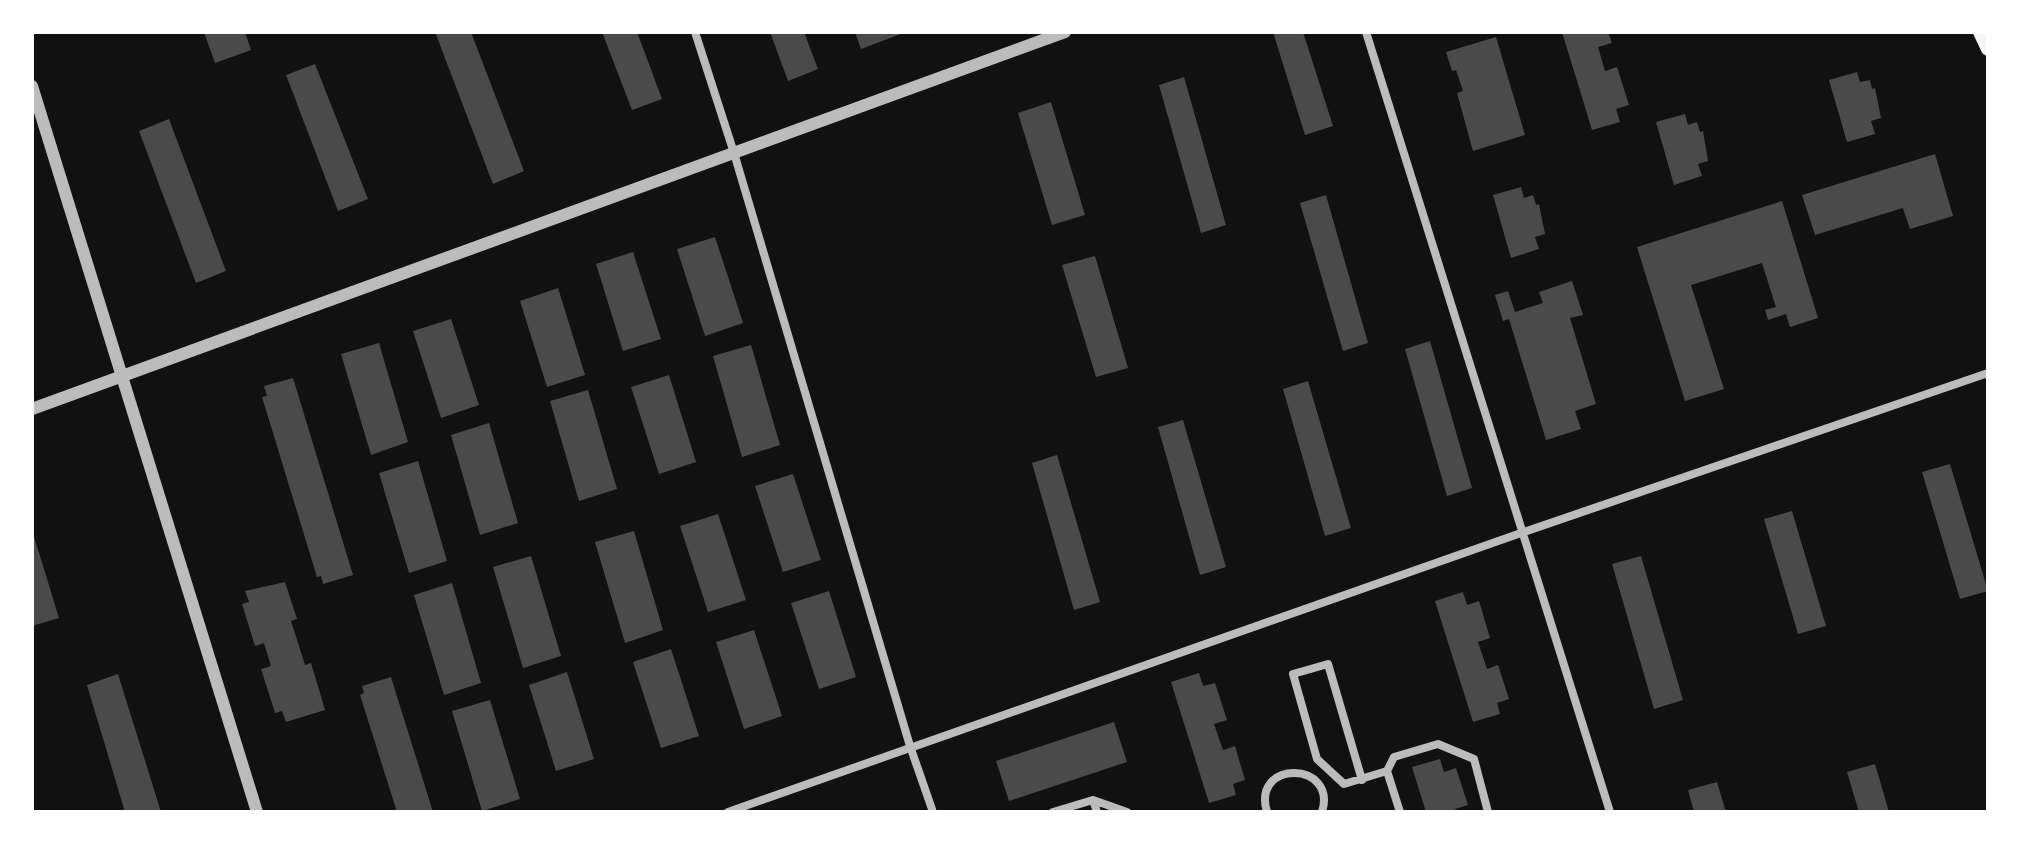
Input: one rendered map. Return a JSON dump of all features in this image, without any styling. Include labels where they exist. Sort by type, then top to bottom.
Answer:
[{"type":"main road","points":[[1980,32],[1988,49]]},
{"type":"street","points":[[695,32],[734,153],[910,746],[933,812]]},
{"type":"street","points":[[32,409],[1065,32]]},
{"type":"street","points":[[1366,32],[1610,812]]},
{"type":"street","points":[[32,86],[257,812]]},
{"type":"street","points":[[728,812],[1521,533],[1988,373]]},
{"type":"street","points":[[1362,780],[1328,664],[1293,674],[1317,759],[1344,784],[1362,780],[1387,771],[1394,757],[1438,744],[1474,759],[1488,812]]},
{"type":"street","points":[[1387,771],[1400,812]]},
{"type":"street","points":[[1267,812],[1264,798],[1267,789],[1279,776],[1287,773],[1306,774],[1320,787],[1324,797],[1322,812]]},
{"type":"street","points":[[1320,787],[1332,773]]},
{"type":"street","points":[[1053,812],[1093,800],[1127,812]]},
{"type":"street","points":[[1093,800],[1097,812]]},
{"type":"building","points":[[204,32],[245,32],[251,50],[215,63]]},
{"type":"building","points":[[435,32],[471,32],[524,171],[493,184]]},
{"type":"building","points":[[602,32],[637,32],[662,99],[632,110]]},
{"type":"building","points":[[770,32],[804,32],[818,69],[788,81]]},
{"type":"building","points":[[855,32],[906,32],[861,49]]},
{"type":"building","points":[[1273,32],[1303,32],[1333,126],[1305,135]]},
{"type":"building","points":[[1562,32],[1608,32],[1612,43],[1598,47],[1605,71],[1617,67],[1629,105],[1616,109],[1620,122],[1592,130]]},
{"type":"building","points":[[1496,37],[1525,135],[1473,151],[1457,93],[1463,91],[1446,52]]},
{"type":"building","points":[[315,64],[368,199],[338,211],[286,75]]},
{"type":"building","points":[[1857,72],[1860,82],[1870,80],[1872,89],[1875,88],[1881,118],[1871,121],[1875,134],[1847,142],[1829,80]]},
{"type":"building","points":[[1184,77],[1226,225],[1201,233],[1159,85]]},
{"type":"building","points":[[1051,102],[1085,215],[1052,225],[1018,113]]},
{"type":"building","points":[[1685,114],[1688,125],[1697,122],[1700,132],[1703,131],[1708,161],[1698,164],[1702,176],[1674,185],[1656,122]]},
{"type":"building","points":[[169,119],[226,271],[196,283],[139,131]]},
{"type":"building","points":[[1935,154],[1953,216],[1910,229],[1903,208],[1815,235],[1802,195]]},
{"type":"building","points":[[1521,187],[1524,198],[1533,195],[1536,205],[1539,204],[1545,234],[1535,237],[1539,249],[1511,258],[1493,195]]},
{"type":"building","points":[[1326,195],[1368,343],[1343,351],[1300,203]]},
{"type":"building","points":[[1782,201],[1818,318],[1790,327],[1786,314],[1768,320],[1765,310],[1776,307],[1762,263],[1691,285],[1724,389],[1685,401],[1637,247]]},
{"type":"building","points":[[715,237],[743,323],[705,336],[677,249]]},
{"type":"building","points":[[633,252],[661,339],[623,351],[596,264]]},
{"type":"building","points":[[1095,256],[1128,368],[1096,377],[1062,265]]},
{"type":"building","points":[[1572,281],[1583,315],[1570,318],[1596,404],[1575,411],[1581,429],[1546,440],[1509,319],[1503,321],[1495,295],[1508,291],[1515,312],[1543,303],[1539,292]]},
{"type":"building","points":[[558,288],[585,375],[547,387],[520,301]]},
{"type":"building","points":[[451,319],[479,405],[441,418],[413,331]]},
{"type":"building","points":[[1430,341],[1472,488],[1447,496],[1405,349]]},
{"type":"building","points":[[379,343],[408,442],[371,455],[341,354]]},
{"type":"building","points":[[751,345],[780,445],[742,457],[713,356]]},
{"type":"building","points":[[669,375],[696,462],[659,474],[631,387]]},
{"type":"building","points":[[293,378],[353,575],[323,584],[321,576],[317,577],[262,397],[267,396],[264,386]]},
{"type":"building","points":[[1308,381],[1351,528],[1325,536],[1283,389]]},
{"type":"building","points":[[588,390],[617,489],[579,501],[550,401]]},
{"type":"building","points":[[1183,420],[1226,567],[1200,575],[1158,427]]},
{"type":"building","points":[[489,423],[518,523],[480,535],[451,435]]},
{"type":"building","points":[[1057,455],[1100,602],[1074,610],[1032,463]]},
{"type":"building","points":[[418,461],[447,561],[409,573],[379,473]]},
{"type":"building","points":[[1950,464],[1988,591],[1960,599],[1922,472]]},
{"type":"building","points":[[793,474],[821,560],[783,572],[755,486]]},
{"type":"building","points":[[1792,511],[1826,626],[1798,634],[1764,519]]},
{"type":"building","points":[[718,514],[746,600],[708,612],[680,526]]},
{"type":"building","points":[[32,530],[59,618],[32,626]]},
{"type":"building","points":[[634,531],[663,630],[625,643],[595,542]]},
{"type":"building","points":[[531,556],[561,656],[523,668],[493,567]]},
{"type":"building","points":[[1641,556],[1683,700],[1654,709],[1612,564]]},
{"type":"building","points":[[285,582],[297,619],[291,621],[305,665],[311,663],[325,710],[286,722],[282,711],[275,713],[261,669],[271,666],[264,643],[255,646],[242,604],[249,602],[245,591]]},
{"type":"building","points":[[452,583],[481,683],[444,695],[414,595]]},
{"type":"building","points":[[829,591],[856,677],[819,689],[791,603]]},
{"type":"building","points":[[1463,592],[1467,605],[1479,601],[1490,638],[1478,642],[1487,669],[1498,665],[1509,699],[1497,703],[1500,714],[1473,722],[1435,601]]},
{"type":"building","points":[[754,630],[782,716],[744,729],[716,642]]},
{"type":"building","points":[[671,649],[699,736],[661,748],[633,662]]},
{"type":"building","points":[[567,672],[594,759],[556,771],[529,685]]},
{"type":"building","points":[[1199,673],[1203,686],[1215,683],[1227,720],[1214,724],[1223,750],[1235,746],[1245,780],[1233,784],[1236,795],[1209,803],[1171,682]]},
{"type":"building","points":[[118,674],[161,812],[125,812],[87,685]]},
{"type":"building","points":[[391,677],[433,812],[397,812],[360,695],[364,693],[362,686]]},
{"type":"building","points":[[490,700],[520,799],[482,811],[452,711]]},
{"type":"building","points":[[1114,722],[1127,762],[1009,801],[996,761]]},
{"type":"building","points":[[1440,759],[1444,772],[1456,768],[1468,805],[1455,809],[1456,812],[1426,812],[1412,767]]},
{"type":"building","points":[[1875,764],[1889,812],[1859,812],[1847,772]]},
{"type":"building","points":[[1717,782],[1726,812],[1694,812],[1688,790]]}]
